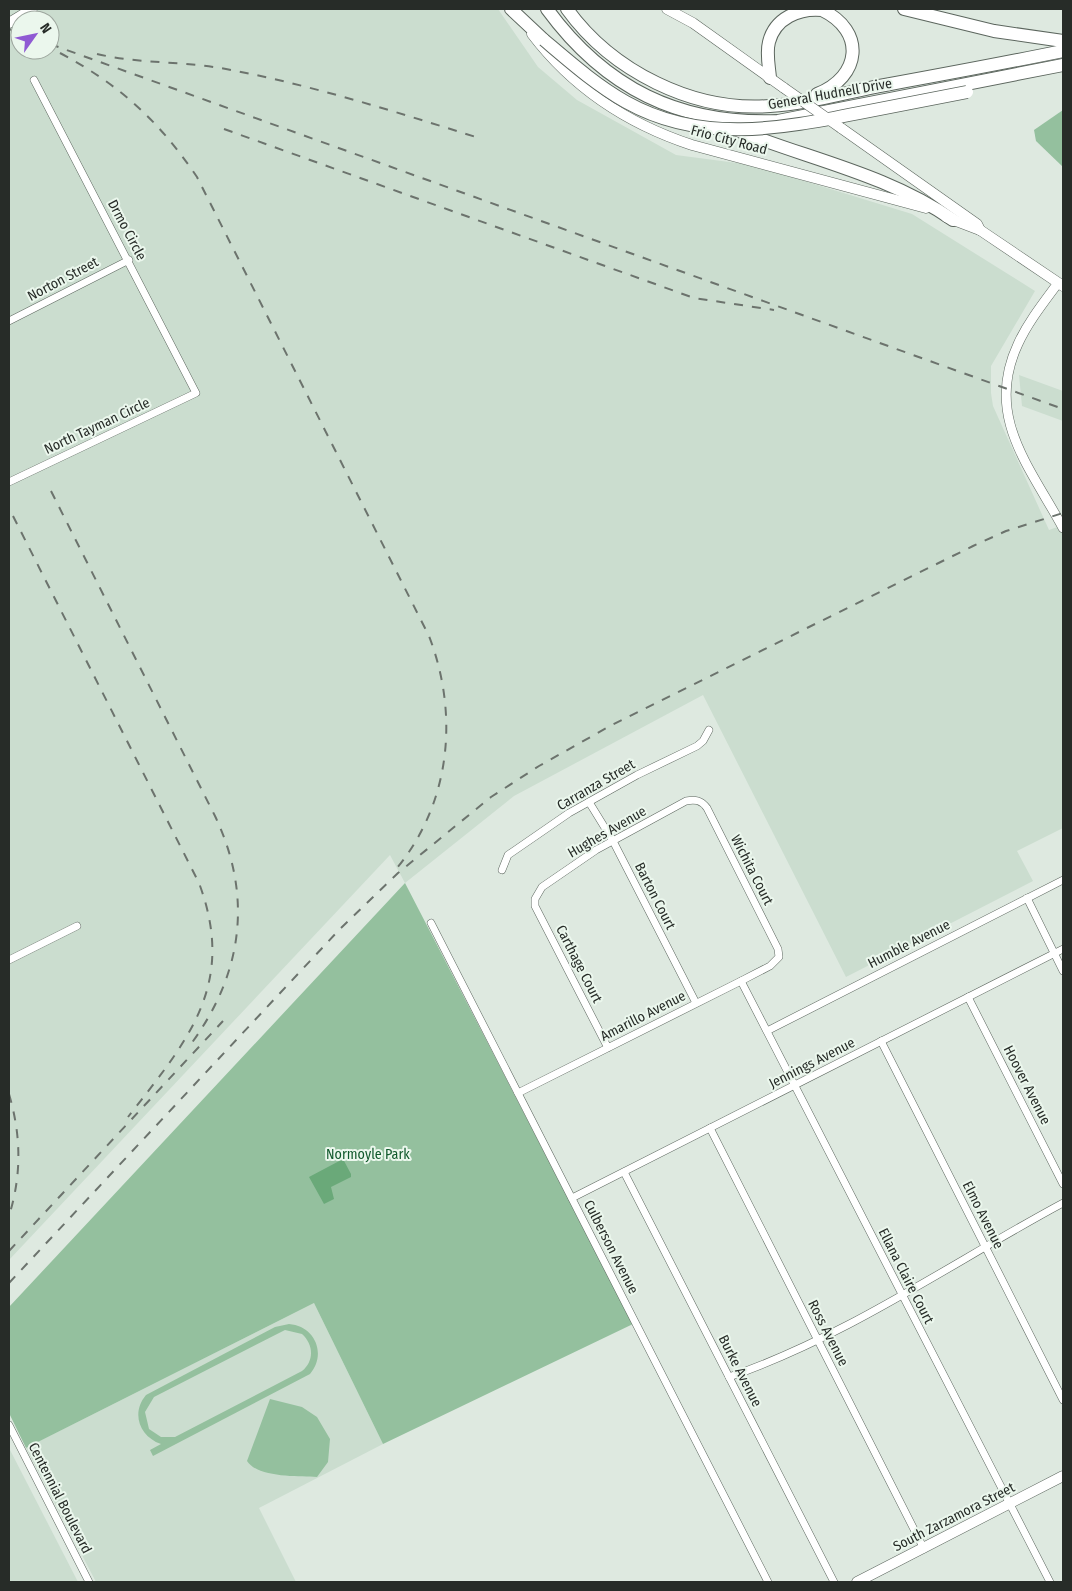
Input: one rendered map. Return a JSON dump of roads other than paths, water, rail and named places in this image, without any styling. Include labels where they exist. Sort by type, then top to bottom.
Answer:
[{"type":"highway","points":[[511,9],[574,65],[627,102],[675,120],[724,130],[762,130],[795,126],[1063,72]]},
{"type":"highway","name":"General Hudnell Drive","points":[[547,9],[580,50],[619,81],[664,104],[692,113],[755,122],[778,121],[1063,65]]},
{"type":"highway","name":"General Hudnell Drive","points":[[567,9],[598,44],[623,63],[657,83],[706,100],[735,105],[769,106],[787,104],[1063,51]]},
{"type":"highway","points":[[904,9],[994,31],[1063,41]]},
{"type":"highway","points":[[770,78],[769,41],[777,25],[784,20],[804,10],[822,10],[844,26],[851,37],[853,49],[849,68],[842,78],[828,90],[787,104]]},
{"type":"highway","points":[[692,113],[752,136],[884,181],[929,203],[953,220]]},
{"type":"main road","points":[[9,18],[20,9]]},
{"type":"main road","points":[[9,23],[32,9]]},
{"type":"main road","name":"Frio City Road","points":[[511,9],[547,54],[568,76],[604,104],[646,127],[692,145],[901,200],[980,230],[1060,284]]},
{"type":"main road","name":"Frio City Road","points":[[667,9],[693,23],[933,192],[977,224],[980,230]]},
{"type":"main road","name":"South Zarzamora Street","points":[[857,1582],[1063,1476]]},
{"type":"street","name":"Drmo Circle","points":[[34,80],[129,260],[196,393]]},
{"type":"street","name":"Norton Street","points":[[9,322],[129,260]]},
{"type":"street","points":[[1060,284],[1018,344],[1009,372],[1006,396],[1011,431],[1063,528]]},
{"type":"street","name":"North Tayman Circle","points":[[9,482],[196,393]]},
{"type":"street","name":"Carranza Street","points":[[502,870],[508,855],[589,802],[697,746],[703,741],[708,730]]},
{"type":"street","name":"Hughes Avenue","points":[[538,891],[613,841],[692,799]]},
{"type":"street","name":"Wichita Court","points":[[692,799],[700,801],[706,808],[778,949],[777,960]]},
{"type":"street","name":"Barton Court","points":[[589,802],[613,841],[696,1003]]},
{"type":"street","name":"Humble Avenue","points":[[767,1031],[1063,880]]},
{"type":"street","name":"Carthage Court","points":[[538,891],[535,906],[608,1048]]},
{"type":"street","points":[[1027,898],[1063,971]]},
{"type":"street","name":"Culberson Avenue","points":[[431,923],[768,1582]]},
{"type":"street","points":[[9,960],[77,926]]},
{"type":"street","name":"Jennings Avenue","points":[[572,1198],[1063,949]]},
{"type":"street","name":"Amarillo Avenue","points":[[518,1093],[742,981],[770,966],[777,960]]},
{"type":"street","name":"Ellana Claire Court","points":[[742,981],[794,1086],[1050,1582]]},
{"type":"street","name":"Hoover Avenue","points":[[968,997],[1063,1184]]},
{"type":"street","name":"Elmo Avenue","points":[[881,1041],[1063,1400]]},
{"type":"street","name":"Ross Avenue","points":[[710,1128],[924,1549]]},
{"type":"street","name":"Burke Avenue","points":[[624,1172],[834,1582]]},
{"type":"street","points":[[729,1377],[817,1340],[902,1295],[1063,1203]]},
{"type":"street","name":"Centennial Boulevard","points":[[9,1425],[89,1582]]},
{"type":"railway","points":[[60,48],[1063,409]]},
{"type":"railway","points":[[60,53],[101,78],[137,106],[168,138],[197,177],[429,636],[444,696],[446,726],[444,756],[439,786],[429,815],[415,842],[397,868]]},
{"type":"railway","points":[[97,54],[129,59],[210,66],[258,75],[354,100],[479,138]]},
{"type":"railway","points":[[224,129],[694,298],[774,310]]},
{"type":"railway","points":[[51,491],[215,816],[227,846],[235,875],[238,905],[237,933],[231,962],[222,990],[209,1017],[191,1044]]},
{"type":"railway","points":[[9,1283],[339,930],[398,873],[491,797],[539,766],[610,726],[809,627],[1006,531],[1063,513]]},
{"type":"railway","points":[[13,516],[199,883],[209,919],[212,952],[209,982],[200,1009],[187,1036],[170,1062],[128,1117]]},
{"type":"railway","points":[[9,1251],[223,1021]]},
{"type":"railway","points":[[9,1094],[18,1140],[18,1170],[9,1216]]},
{"type":"park label","name":"Normoyle Park","points":[[368,1154]]}]
